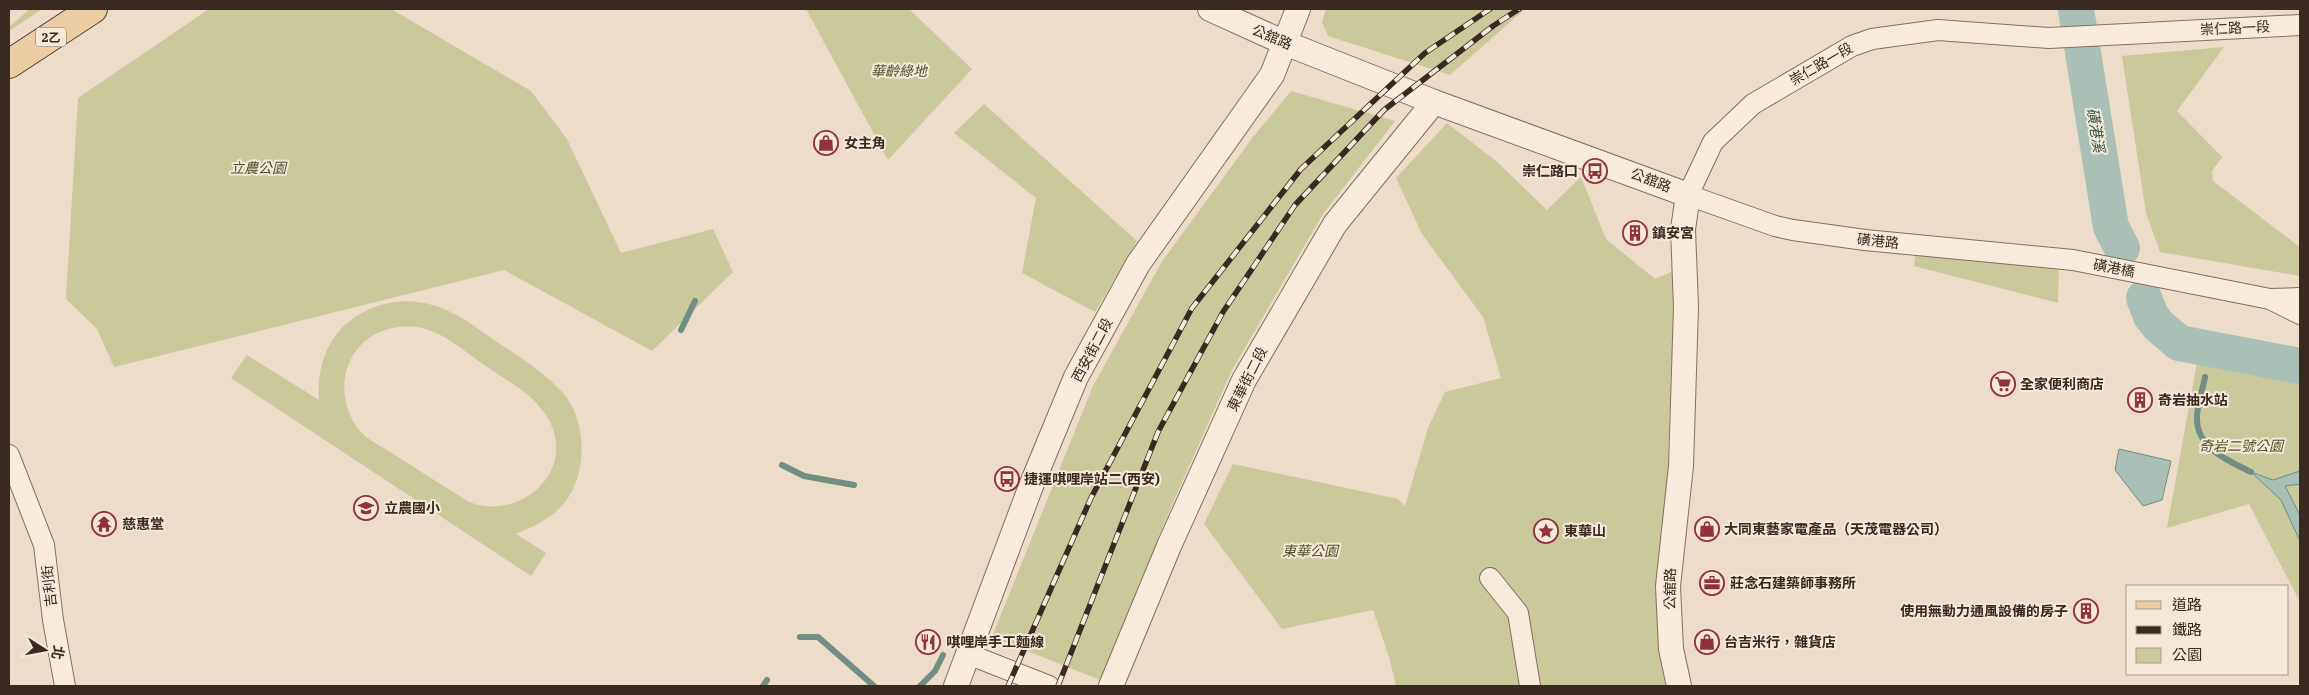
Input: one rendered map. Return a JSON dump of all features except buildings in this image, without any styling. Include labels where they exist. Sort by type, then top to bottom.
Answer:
[{"type":"main road","name":"2乙","points":[[9,64],[93,9]]},
{"type":"street","name":"公舘路","points":[[1210,9],[1285,43],[1434,102],[1688,194],[1683,229],[1686,307],[1681,466],[1668,586],[1670,649],[1679,686]]},
{"type":"street","name":"西安街二段","points":[[956,686],[1031,486],[1076,377],[1138,264],[1272,76],[1298,9]]},
{"type":"street","name":"崇仁路一段","points":[[1688,194],[1713,142],[1753,104],[1852,46],[1872,39],[1938,30],[2049,38],[2300,25]]},
{"type":"street","name":"東華街二段","points":[[1111,686],[1169,546],[1244,380],[1334,224],[1434,102]]},
{"type":"street","name":"磺港路","points":[[1688,194],[1775,226],[1793,230],[1864,240],[2073,260]]},
{"type":"street","name":"磺港橋","points":[[2073,260],[2270,300]]},
{"type":"street","points":[[2270,300],[2300,298]]},
{"type":"street","points":[[2270,300],[2300,314]]},
{"type":"street","name":"吉利街","points":[[9,455],[44,545],[53,620],[65,686]]},
{"type":"street","points":[[1490,578],[1518,613],[1530,686]]},
{"type":"street","points":[[968,654],[1050,686]]},
{"type":"green space","points":[[30,9],[42,9],[9,31],[9,27]]},
{"type":"green space","name":"立農公園","points":[[209,9],[391,9],[531,91],[567,139],[621,253],[713,229],[733,272],[652,351],[504,270],[114,367],[97,329],[66,299],[78,98]]},
{"type":"green space","name":"華齡綠地","points":[[806,9],[909,9],[972,69],[888,160]]},
{"type":"green space","points":[[1326,9],[1525,9],[1450,75],[1328,36],[1322,22]]},
{"type":"green space","points":[[2224,47],[2177,111],[2222,157],[2212,171],[2213,181],[2300,247],[2300,276],[2160,252],[2146,213],[2122,56]]},
{"type":"green space","points":[[1291,91],[1395,121],[1323,214],[1232,370],[1174,500],[1100,680],[992,637],[1093,386],[1161,263],[1253,137]]},
{"type":"green space","points":[[984,104],[1137,241],[1095,312],[1022,273],[1036,198],[954,133]]},
{"type":"green space","name":"東華公園","points":[[1447,123],[1496,161],[1547,210],[1581,177],[1606,239],[1655,279],[1675,270],[1662,627],[1670,686],[1396,686],[1389,657],[1373,610],[1282,629],[1204,524],[1233,464],[1398,499],[1405,506],[1428,428],[1445,392],[1501,378],[1483,317],[1422,234],[1396,178]]},
{"type":"green space","points":[[1916,251],[2059,270],[2058,303],[1914,266]]},
{"type":"green space","points":[[405,301],[419,302],[454,314],[475,326],[540,372],[556,385],[571,405],[581,436],[582,452],[576,483],[569,497],[559,509],[539,523],[516,534],[546,553],[531,576],[231,378],[247,355],[319,400],[319,380],[329,345],[339,331],[352,319],[367,310],[385,304]],"holes":[[[402,327],[421,328],[442,336],[522,390],[540,408],[551,424],[556,443],[555,461],[548,477],[537,490],[522,499],[505,505],[487,506],[469,502],[370,440],[357,427],[348,410],[344,391],[344,381],[349,363],[353,355],[369,338],[382,331]]]},
{"type":"green space","name":"奇岩二號公園","points":[[2199,351],[2300,378],[2300,602],[2249,504],[2167,528]]},
{"type":"shaded area","points":[[2119,449],[2171,461],[2162,500],[2143,506],[2115,470]]},
{"type":"shaded area","points":[[2300,471],[2300,484],[2285,486],[2300,515],[2300,541],[2281,500],[2251,472],[2273,480]]},
{"type":"waterway","name":"磺港溪","points":[[2076,9],[2111,227],[2122,248]]},
{"type":"waterway","name":"磺港溪","points":[[2144,298],[2151,316],[2159,326],[2179,343],[2300,366]]},
{"type":"waterway","points":[[681,330],[695,301]]},
{"type":"waterway","points":[[2205,377],[2197,415],[2199,430],[2203,439],[2216,453],[2251,472]]},
{"type":"waterway","points":[[782,465],[804,476],[854,485]]},
{"type":"waterway","points":[[800,637],[818,637],[874,686]]},
{"type":"waterway","points":[[920,686],[935,671],[943,655]]},
{"type":"waterway","points":[[763,686],[767,680]]},
{"type":"railway","points":[[1008,686],[1091,498],[1192,308],[1301,169],[1425,53],[1490,9]]},
{"type":"railway","points":[[1058,686],[1158,432],[1223,312],[1295,205],[1384,110],[1493,26],[1519,9]]},
{"type":"place","name":"女主角","points":[[826,143]]},
{"type":"place","name":"崇仁路口","points":[[1595,171]]},
{"type":"place","name":"鎮安宮","points":[[1635,233]]},
{"type":"place","name":"全家便利商店","points":[[2003,384]]},
{"type":"place","name":"奇岩抽水站","points":[[2140,400]]},
{"type":"place","name":"捷運唭哩岸站二(西安)","points":[[1007,479]]},
{"type":"place","name":"立農國小","points":[[366,508]]},
{"type":"place","name":"慈惠堂","points":[[104,524]]},
{"type":"place","name":"大同東藝家電產品（天茂電器公司）","points":[[1707,529]]},
{"type":"place","name":"東華山","points":[[1546,531]]},
{"type":"place","name":"莊念石建築師事務所","points":[[1712,583]]},
{"type":"place","name":"使用無動力通風設備的房子","points":[[2086,611]]},
{"type":"place","name":"唭哩岸手工麵線","points":[[928,642]]},
{"type":"place","name":"台吉米行，雜貨店","points":[[1707,642]]}]
